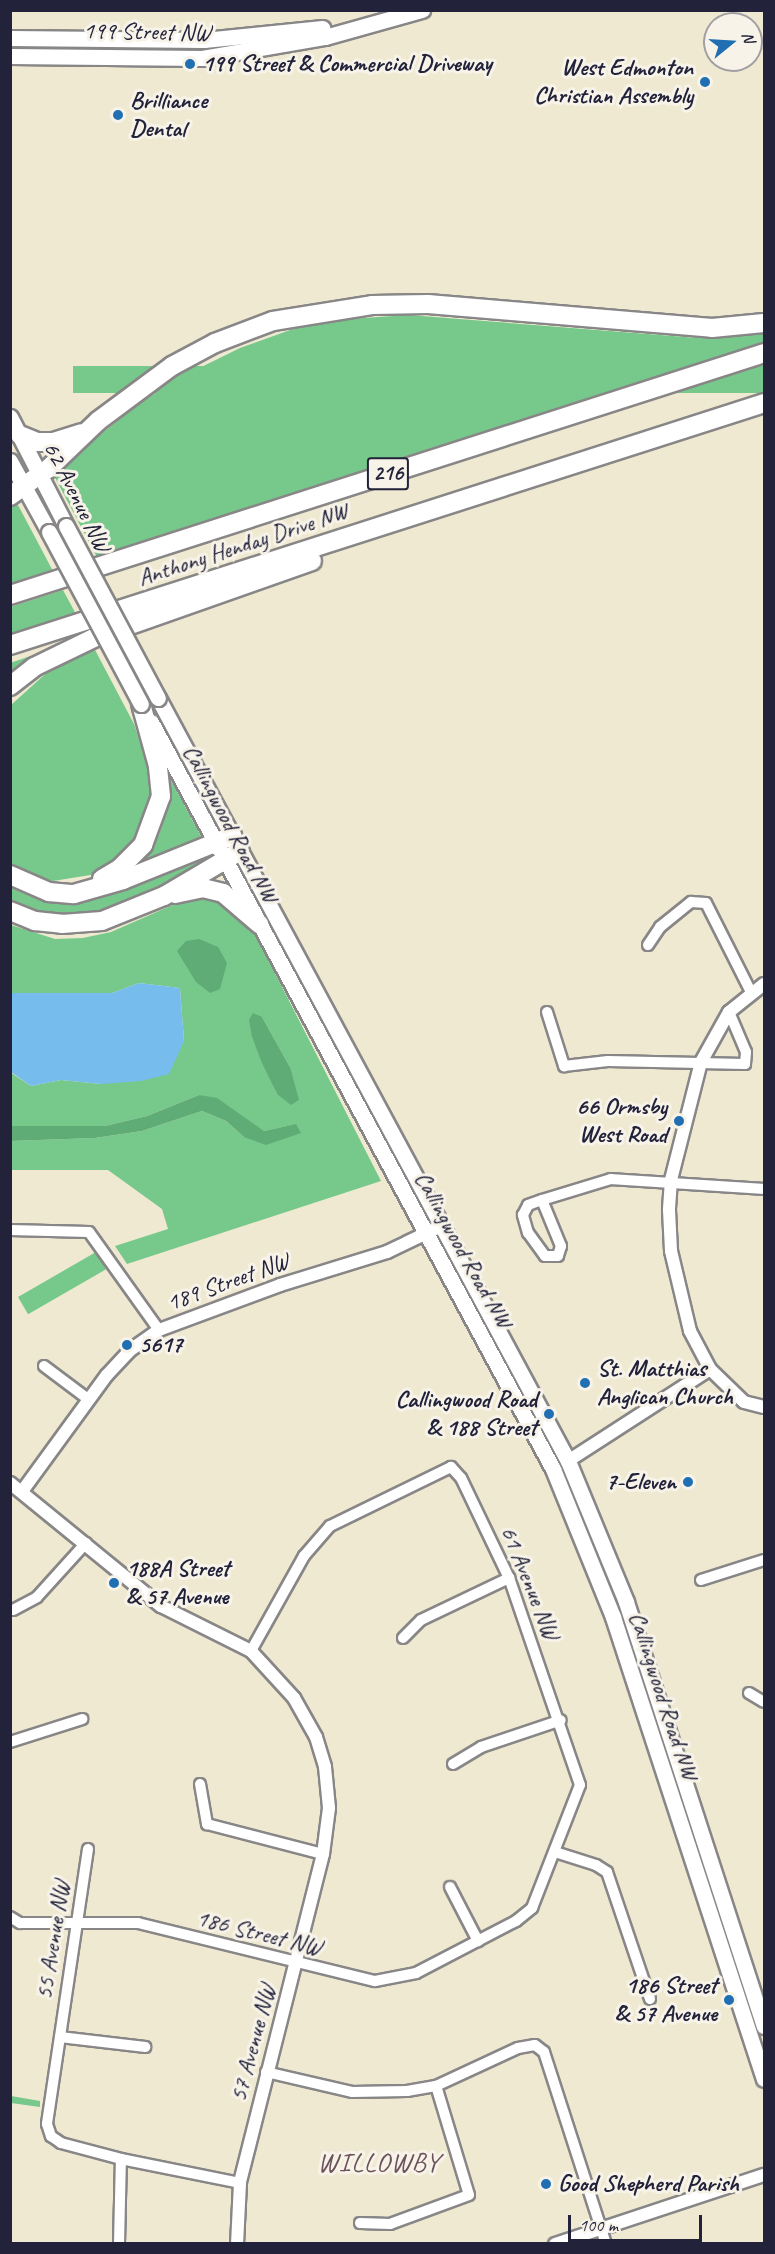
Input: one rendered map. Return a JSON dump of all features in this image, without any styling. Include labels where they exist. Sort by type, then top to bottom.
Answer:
[{"type":"highway","points":[[17,491],[39,475],[86,431],[172,366],[215,343],[273,321],[372,304],[428,304],[712,328],[765,323]]},
{"type":"highway","name":"Anthony Henday Drive NW","points":[[10,596],[765,353]]},
{"type":"highway","name":"Anthony Henday Drive NW","points":[[10,645],[765,403]]},
{"type":"highway","points":[[20,435],[37,442],[53,442],[86,431]]},
{"type":"highway","points":[[10,686],[34,667],[96,637],[325,557],[398,521]]},
{"type":"highway","points":[[74,894],[120,868],[143,845],[152,825],[161,796],[149,701]]},
{"type":"highway","points":[[10,875],[49,892],[74,894],[228,848]]},
{"type":"highway","points":[[10,911],[35,921],[82,923],[128,913],[165,896],[228,848]]},
{"type":"highway","points":[[165,896],[203,888],[223,893],[259,924]]},
{"type":"main road","name":"199 Street NW","points":[[10,38],[227,39],[323,28],[396,10]]},
{"type":"main road","name":"199 Street NW","points":[[10,56],[202,58],[325,37],[422,10]]},
{"type":"main road","name":"62 Avenue NW","points":[[10,417],[66,526],[149,701]]},
{"type":"main road","name":"62 Avenue NW","points":[[10,461],[17,491]]},
{"type":"main road","name":"Callingwood Road NW","points":[[17,491],[49,532],[149,701],[228,848],[441,1226],[568,1461],[626,1602],[765,2026]]},
{"type":"main road","name":"Callingwood Road NW","points":[[228,848],[259,924],[553,1469],[613,1617],[765,2079]]},
{"type":"street","points":[[648,945],[660,927],[691,902],[706,903],[752,992]]},
{"type":"street","points":[[765,984],[729,1012],[700,1062],[671,1180],[671,1251],[678,1292],[690,1331],[710,1369],[744,1402],[765,1407]]},
{"type":"street","points":[[547,1012],[564,1066],[608,1061],[745,1064],[746,1052],[729,1012]]},
{"type":"street","points":[[542,1200],[561,1246],[558,1256],[545,1256],[526,1224],[523,1215],[528,1205],[542,1200],[611,1179],[671,1180],[765,1189]]},
{"type":"street","name":"189 Street NW","points":[[23,1490],[88,1399],[129,1351],[159,1330],[280,1285],[387,1252],[441,1226]]},
{"type":"street","points":[[10,1230],[89,1232],[159,1330]]},
{"type":"street","points":[[44,1366],[88,1399]]},
{"type":"street","points":[[553,1469],[710,1369]]},
{"type":"street","name":"61 Avenue NW","points":[[251,1651],[304,1556],[330,1526],[451,1467],[461,1478],[509,1578],[561,1720],[580,1785],[555,1852]]},
{"type":"street","name":"57 Avenue NW","points":[[10,1483],[23,1490],[161,1606],[251,1651],[294,1698],[316,1737],[325,1767],[329,1808],[323,1854],[266,2072],[240,2183],[237,2244]]},
{"type":"street","points":[[13,1610],[37,1597],[86,1543]]},
{"type":"street","points":[[701,1580],[765,1560]]},
{"type":"street","points":[[403,1638],[421,1620],[509,1578]]},
{"type":"street","points":[[749,1693],[765,1702]]},
{"type":"street","points":[[10,1742],[82,1719]]},
{"type":"street","points":[[453,1764],[481,1747],[561,1720]]},
{"type":"street","points":[[200,1784],[207,1824],[323,1854]]},
{"type":"street","name":"55 Avenue NW","points":[[88,1849],[47,2124],[56,2139],[121,2159]]},
{"type":"street","points":[[555,1852],[596,1864],[607,1872],[650,1998]]},
{"type":"street","name":"186 Street NW","points":[[10,1917],[21,1923],[138,1923],[375,1982],[416,1973],[516,1921],[532,1908],[555,1852]]},
{"type":"street","points":[[450,1887],[478,1941]]},
{"type":"street","name":"55 Avenue NW","points":[[60,2037],[145,2047]]},
{"type":"street","points":[[266,2072],[372,2094],[435,2086],[518,2048],[535,2045],[544,2052],[606,2244]]},
{"type":"street","points":[[360,2223],[390,2224],[469,2196],[435,2086]]},
{"type":"street","points":[[119,2244],[121,2159],[240,2183]]},
{"type":"street","points":[[555,2244],[765,2175]]},
{"type":"green space","points":[[409,315],[698,338],[764,332],[764,346],[98,559],[52,472],[143,401],[183,376],[240,348],[293,329],[348,319]]},
{"type":"green space","points":[[73,366],[764,366],[764,393],[73,393]]},
{"type":"green space","points":[[18,505],[54,573],[11,585],[11,506]]},
{"type":"green space","points":[[63,590],[77,616],[11,637],[10,607]]},
{"type":"green space","points":[[57,647],[11,678],[10,663]]},
{"type":"green space","points":[[94,648],[134,724],[147,762],[152,795],[139,839],[103,873],[53,881],[26,874],[11,863],[11,705],[53,667]]},
{"type":"green space","points":[[166,771],[202,838],[149,861],[146,857],[159,835],[167,809]]},
{"type":"green space","points":[[202,855],[210,860],[133,904],[101,914],[35,916],[11,904],[11,888],[39,900],[66,903],[92,900]]},
{"type":"green space","points":[[213,898],[232,906],[255,934],[381,1181],[127,1264],[115,1246],[168,1229],[162,1209],[108,1170],[11,1170],[11,1141],[95,1138],[142,1131],[202,1111],[226,1121],[244,1137],[297,1124],[264,1131],[199,1095],[147,1116],[105,1126],[11,1126],[10,1072],[31,1086],[61,1080],[101,1084],[184,1041],[180,988],[139,983],[112,993],[11,993],[11,925],[55,939],[83,938],[111,932],[184,900]],"holes":[[[262,1017],[290,1067],[277,1094],[252,1037]]]},
{"type":"green space","points":[[199,939],[218,947],[227,963],[220,989],[210,993],[196,982],[177,951],[186,941]]},
{"type":"green space","points":[[253,1013],[262,1017],[290,1067],[299,1100],[291,1105],[277,1094],[262,1063],[252,1037],[249,1020]]},
{"type":"green space","points":[[199,1095],[217,1098],[264,1131],[296,1124],[301,1133],[266,1145],[244,1137],[226,1121],[202,1111],[142,1131],[95,1138],[11,1141],[11,1126],[105,1126],[147,1116]]},
{"type":"green space","points":[[96,1252],[106,1269],[28,1314],[18,1297]]},
{"type":"green space","points":[[11,2096],[40,2101],[40,2107],[11,2103]]},
{"type":"water","points":[[139,983],[180,988],[184,1041],[169,1074],[141,1081],[101,1084],[61,1080],[31,1086],[11,1072],[11,993],[112,993]]},
{"type":"place","name":"199 Street & Commercial Driveway","points":[[190,64]]},
{"type":"place","name":"West Edmonton Christian Assembly","points":[[705,82]]},
{"type":"place","name":"Brilliance Dental","points":[[118,115]]},
{"type":"place","name":"66 Ormsby West Road","points":[[679,1121]]},
{"type":"place","name":"5617","points":[[127,1345]]},
{"type":"place","name":"St. Matthias Anglican Church","points":[[585,1383]]},
{"type":"place","name":"Callingwood Road & 188 Street","points":[[549,1414]]},
{"type":"place","name":"7-Eleven","points":[[688,1482]]},
{"type":"place","name":"188A Street & 57 Avenue","points":[[114,1583]]},
{"type":"place","name":"186 Street & 57 Avenue","points":[[729,2000]]},
{"type":"place","name":"Good Shepherd Parish","points":[[546,2184]]},
{"type":"district","name":"WILLOWBY","points":[[379,2163]]}]
